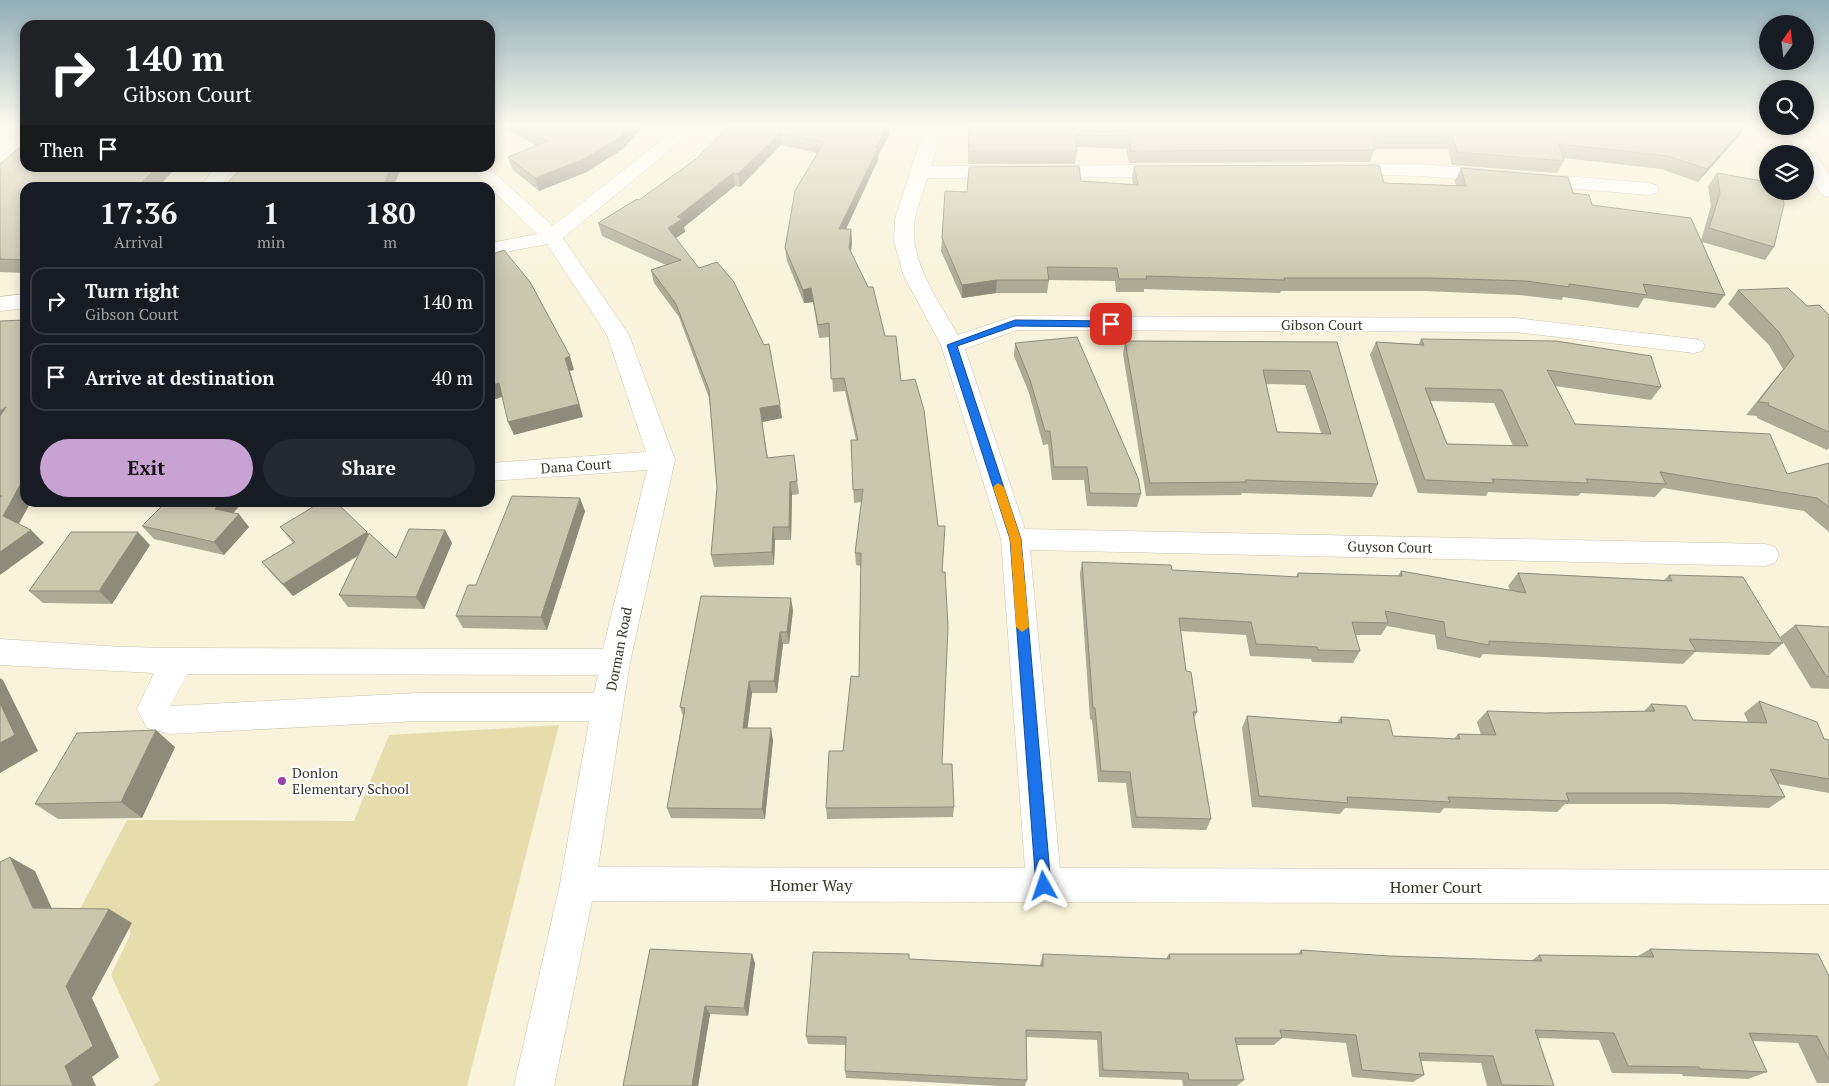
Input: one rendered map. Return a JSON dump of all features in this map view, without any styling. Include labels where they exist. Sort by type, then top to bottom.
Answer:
[{"type":"street","points":[[495,248],[552,237],[627,177]]},
{"type":"street","points":[[918,177],[905,218],[904,242],[914,274],[952,345],[1015,539],[1044,886]]},
{"type":"street","points":[[1497,177],[1649,190]]},
{"type":"street","points":[[1820,177],[1829,191]]},
{"type":"street","points":[[495,183],[552,237],[618,335],[662,460]]},
{"type":"street","points":[[0,304],[20,302]]},
{"type":"street","name":"Gibson Court","points":[[952,345],[1015,323],[1515,325],[1694,346]]},
{"type":"street","name":"Dana Court","points":[[495,472],[662,460]]},
{"type":"street","name":"Dorman Road","points":[[534,1086],[578,884],[615,662],[662,460]]},
{"type":"street","name":"Guyson Court","points":[[1015,539],[1765,555]]},
{"type":"street","points":[[0,652],[122,660],[178,661],[615,662]]},
{"type":"street","points":[[178,661],[158,695],[153,709],[158,718],[170,720],[418,707],[551,709],[608,707]]},
{"type":"street","name":"Homer Way","points":[[578,884],[1044,886]]},
{"type":"street","name":"Homer Court","points":[[1044,886],[1829,888]]},
{"type":"shaded area","points":[[559,725],[467,1086],[152,1086],[160,1080],[111,975],[131,933],[123,917],[76,917],[127,820],[354,821],[389,735]]},
{"type":"building","points":[[0,177],[147,177],[142,182],[20,182],[20,260],[0,259]]},
{"type":"building","points":[[233,177],[387,177],[385,182],[228,182]]},
{"type":"building","points":[[671,177],[728,177],[677,217],[682,219],[668,228],[699,268],[717,262],[734,282],[764,345],[769,344],[780,405],[760,408],[767,458],[794,455],[797,481],[790,482],[789,527],[773,527],[772,552],[711,555],[717,488],[709,390],[676,304],[651,270],[681,260],[598,223],[637,199],[639,200]]},
{"type":"building","points":[[803,177],[864,177],[839,229],[851,229],[849,248],[868,287],[873,287],[885,336],[896,336],[901,381],[915,379],[924,410],[938,526],[945,526],[942,572],[945,572],[948,627],[942,764],[952,764],[954,807],[826,808],[829,751],[843,751],[851,676],[859,677],[861,553],[855,553],[863,489],[853,490],[851,440],[858,440],[844,378],[831,379],[829,323],[818,325],[811,288],[803,290],[785,248],[795,191]]},
{"type":"building","points":[[968,177],[1080,177],[1081,181],[1138,185],[1136,177],[1382,177],[1384,183],[1466,186],[1463,177],[1568,177],[1573,193],[1589,195],[1592,205],[1691,218],[1725,295],[1643,284],[1647,295],[1569,284],[1569,287],[1526,281],[1430,278],[1284,278],[1285,280],[1146,276],[1147,279],[1119,279],[1117,268],[1047,267],[1049,280],[997,280],[962,285],[942,238],[945,191],[967,192]]},
{"type":"building","points":[[1718,177],[1738,177],[1759,180],[1759,200],[1783,200],[1784,204],[1774,247],[1709,228],[1720,193]]},
{"type":"building","points":[[504,250],[530,282],[570,356],[565,358],[579,404],[508,422],[499,383],[495,384],[495,253]]},
{"type":"building","points":[[1788,288],[1807,306],[1819,305],[1829,315],[1829,432],[1768,405],[1769,403],[1758,402],[1794,356],[1779,332],[1738,290]]},
{"type":"building","points":[[20,320],[20,485],[3,516],[31,530],[0,552],[0,497],[2,496],[0,496],[0,416],[6,407],[0,411],[0,321]]},
{"type":"building","points":[[1077,337],[1138,478],[1141,494],[1090,493],[1087,467],[1054,467],[1050,431],[1045,431],[1030,380],[1015,343]]},
{"type":"building","points":[[1421,339],[1556,341],[1651,356],[1661,387],[1547,370],[1575,424],[1770,434],[1787,474],[1829,463],[1829,507],[1817,498],[1660,472],[1666,484],[1586,479],[1588,483],[1492,479],[1494,483],[1425,480],[1376,342],[1424,345]],"holes":[[[1425,388],[1502,390],[1528,446],[1447,444]]]},
{"type":"building","points":[[1125,341],[1337,342],[1378,484],[1245,480],[1246,482],[1150,483]],"holes":[[[1263,370],[1310,371],[1331,434],[1277,432]]]},
{"type":"building","points":[[512,496],[580,498],[541,617],[456,616],[468,585],[476,585]]},
{"type":"building","points":[[161,507],[217,507],[215,509],[239,514],[214,542],[142,526]]},
{"type":"building","points":[[313,507],[341,507],[367,532],[283,584],[262,562],[295,542],[280,527]]},
{"type":"building","points":[[409,529],[445,530],[416,597],[339,595],[369,533],[396,558]]},
{"type":"building","points":[[71,532],[138,532],[99,591],[29,591]]},
{"type":"building","points":[[1082,562],[1171,565],[1172,570],[1298,577],[1298,573],[1402,576],[1401,571],[1526,593],[1518,573],[1672,581],[1669,575],[1743,577],[1783,643],[1689,639],[1696,651],[1489,641],[1489,645],[1446,637],[1444,622],[1385,611],[1388,623],[1352,622],[1360,651],[1318,650],[1317,647],[1256,644],[1251,622],[1179,618],[1186,671],[1191,672],[1197,712],[1193,712],[1211,819],[1136,817],[1130,772],[1101,771],[1095,708],[1093,708]]},
{"type":"building","points":[[701,596],[791,598],[787,632],[780,632],[774,681],[749,681],[743,728],[771,728],[762,809],[667,808],[685,708],[680,707]]},
{"type":"building","points":[[1795,625],[1829,627],[1829,677],[1826,676]]},
{"type":"building","points":[[1759,701],[1817,722],[1824,739],[1829,740],[1829,779],[1770,769],[1785,797],[1681,793],[1566,793],[1569,801],[1448,797],[1450,802],[1347,797],[1348,803],[1259,796],[1247,716],[1342,723],[1341,717],[1389,720],[1393,736],[1460,739],[1458,734],[1496,735],[1487,711],[1545,713],[1655,711],[1651,704],[1686,706],[1693,720],[1767,723]]},
{"type":"building","points":[[0,703],[15,735],[0,743]]},
{"type":"building","points":[[156,730],[121,802],[35,804],[77,733]]},
{"type":"building","points":[[10,857],[33,908],[109,909],[66,986],[93,1046],[65,1066],[73,1086],[0,1086],[0,862]]},
{"type":"building","points":[[650,949],[752,954],[744,1008],[705,1006],[692,1086],[623,1086]]},
{"type":"building","points":[[1650,949],[1818,954],[1829,976],[1829,1060],[1817,1036],[1749,1033],[1767,1072],[1700,1069],[1699,1067],[1628,1066],[1614,1033],[1535,1030],[1554,1086],[1502,1085],[1493,1056],[1419,1053],[1424,1075],[1362,1070],[1356,1035],[1280,1030],[1282,1038],[1235,1038],[1244,1080],[1189,1080],[1188,1073],[1103,1070],[1101,1032],[1026,1030],[1027,1080],[845,1071],[846,1037],[806,1036],[813,952],[909,954],[909,959],[1043,966],[1043,954],[1170,959],[1169,954],[1302,954],[1301,950],[1389,956],[1542,961],[1539,955],[1654,957]]},
{"type":"slow traffic","points":[[998,487],[1015,539],[1022,627]]},
{"type":"place","name":"Donlon Elementary School","points":[[282,781]]},
{"type":"route","points":[[1044,886],[1015,539],[952,345],[1015,323],[1111,324]]}]
